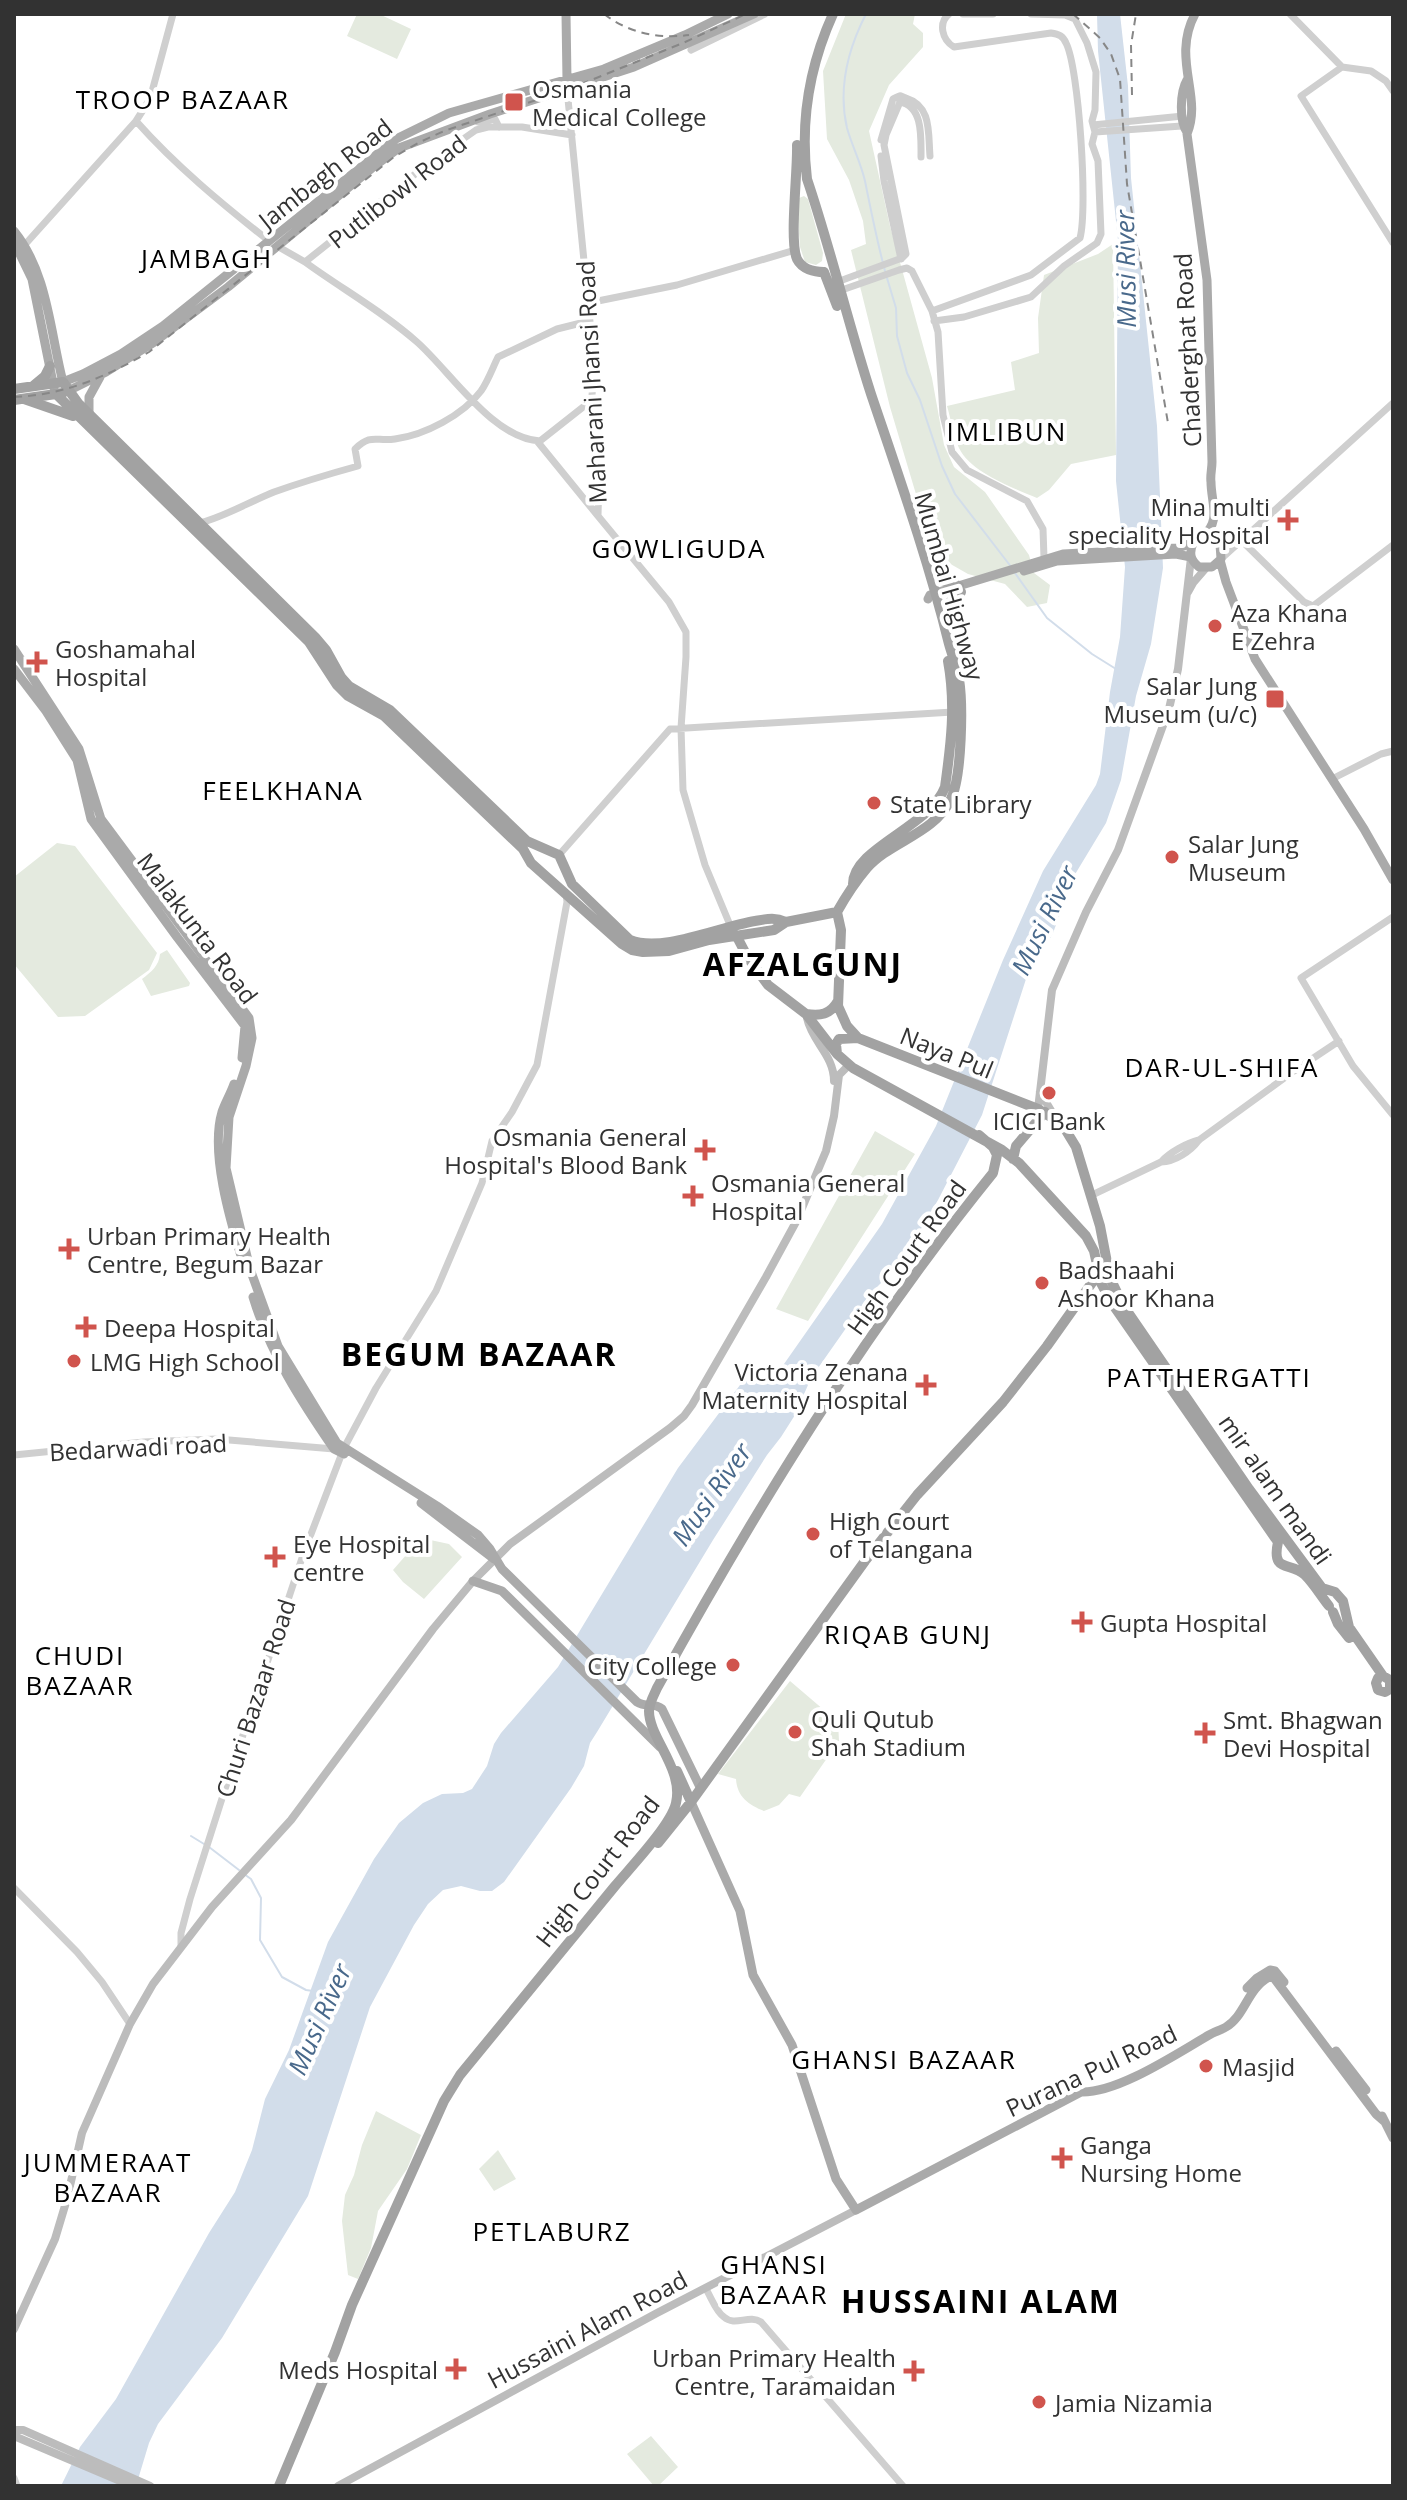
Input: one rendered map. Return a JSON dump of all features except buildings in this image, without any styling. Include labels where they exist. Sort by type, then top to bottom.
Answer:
[{"type":"highway","points":[[826,14],[807,64],[800,110],[795,250],[802,266],[812,271],[824,272],[832,261]]},
{"type":"highway","name":"Mumbai Highway","points":[[833,14],[814,65],[805,109],[807,179],[832,261],[843,284],[928,566],[953,689],[945,787],[934,807],[911,832]]},
{"type":"highway","name":"Mumbai Highway","points":[[824,272],[944,622],[960,690],[961,723],[955,789],[950,801],[941,813],[911,832],[868,867],[853,884],[837,912]]},
{"type":"highway","points":[[32,388],[41,381],[50,366]]},
{"type":"highway","points":[[19,400],[60,388]]},
{"type":"highway","points":[[14,389],[60,388],[84,416],[309,642],[337,685],[348,696],[384,716],[526,846],[559,855],[572,884],[630,940],[638,944],[661,945],[733,930],[774,930],[786,922],[837,912],[841,930],[838,1001],[841,1017],[858,1038]]},
{"type":"highway","points":[[19,400],[84,416],[200,523],[315,637],[349,686],[390,710],[526,846],[531,863],[632,950],[654,953],[669,951],[733,930]]},
{"type":"highway","points":[[928,566],[941,580],[960,589],[948,604],[944,622]]},
{"type":"highway","points":[[733,930],[768,985],[806,1014],[851,1067],[1002,1150],[1086,1236],[1111,1302],[1281,1539],[1275,1553],[1283,1567],[1304,1573],[1320,1590],[1338,1624],[1386,1677]]},
{"type":"highway","points":[[806,1014],[825,1014],[838,1001]]},
{"type":"highway","points":[[837,1054],[839,1039],[858,1038]]},
{"type":"highway","name":"Naya Pul","points":[[858,1038],[1056,1119]]},
{"type":"highway","points":[[1002,1150],[1010,1146],[1030,1118],[1033,1107]]},
{"type":"highway","points":[[1013,1159],[1033,1107]]},
{"type":"highway","points":[[1056,1119],[1076,1147],[1100,1226],[1106,1263],[1103,1279],[1082,1298]]},
{"type":"highway","name":"High Court Road","points":[[279,2486],[352,2305],[444,2101],[460,2075],[676,1806],[677,1793],[668,1759],[650,1719],[650,1705],[692,1624],[825,1407],[926,1258],[993,1173],[997,1155],[979,1135]]},
{"type":"highway","points":[[1086,1236],[1098,1235],[1100,1226]]},
{"type":"highway","name":"mir alam mandi","points":[[1103,1279],[1281,1539],[1320,1590],[1335,1592],[1343,1601],[1349,1627],[1386,1677]]},
{"type":"highway","points":[[1082,1298],[1097,1293],[1111,1302]]},
{"type":"highway","name":"High Court Road","points":[[286,2486],[291,2467],[378,2257],[448,2104],[464,2079],[554,1966],[675,1823],[865,1561],[917,1495],[1003,1402],[1082,1298]]},
{"type":"highway","points":[[668,1759],[677,1770],[691,1802]]},
{"type":"main road","points":[[60,388],[103,370],[153,343],[228,287],[273,244],[402,142],[466,124],[567,84],[566,14]]},
{"type":"main road","name":"Jambagh Road","points":[[567,84],[728,14]]},
{"type":"main road","name":"Jambagh Road","points":[[402,142],[449,113],[567,84],[665,55],[754,14]]},
{"type":"main road","name":"Chaderghat Road","points":[[1184,125],[1190,126],[1186,39],[1195,14]]},
{"type":"main road","name":"Chaderghat Road","points":[[1187,80],[1183,87],[1184,125],[1207,280],[1210,479],[1215,518],[1211,529],[1202,536]]},
{"type":"main road","points":[[498,99],[511,108]]},
{"type":"main road","points":[[14,231],[32,279],[50,366],[60,388]]},
{"type":"main road","points":[[20,246],[38,275],[60,388]]},
{"type":"main road","points":[[84,416],[92,390],[103,370]]},
{"type":"main road","name":"Chaderghat Road","points":[[1212,472],[1220,531],[1217,540]]},
{"type":"main road","points":[[1032,566],[1044,558],[1176,551],[1202,536],[1217,540],[1222,549],[1220,559],[1226,582],[1255,659],[1393,880]]},
{"type":"main road","points":[[1033,1107],[1040,1092],[1052,990],[1086,912],[1118,850],[1169,709],[1178,669],[1193,543]]},
{"type":"main road","points":[[1176,551],[1191,558],[1199,567],[1212,567],[1220,559]]},
{"type":"main road","points":[[934,597],[1032,566],[1075,556]]},
{"type":"main road","points":[[1206,568],[1226,582]]},
{"type":"main road","points":[[1186,601],[1193,583],[1206,568]]},
{"type":"main road","name":"Malakunta Road","points":[[14,649],[17,667],[77,760],[91,819],[245,1026],[246,1056],[221,1114],[219,1157],[256,1309],[272,1350],[304,1404],[340,1450]]},
{"type":"main road","points":[[806,1014],[808,1025],[829,1056],[833,1068],[832,1122]]},
{"type":"main road","points":[[14,2329],[51,2249],[67,2199],[82,2133],[130,2024],[153,1984],[212,1907],[295,1814],[433,1629],[473,1581],[519,1537],[684,1416],[715,1368],[797,1220],[826,1151],[839,1075],[851,1067]]},
{"type":"main road","points":[[1040,1092],[1056,1119]]},
{"type":"main road","points":[[340,1450],[437,1506],[470,1530],[490,1549],[494,1559],[512,1579],[637,1702],[659,1706],[700,1787]]},
{"type":"main road","points":[[502,1591],[512,1579]]},
{"type":"main road","points":[[473,1581],[502,1591],[524,1611],[629,1714],[668,1759]]},
{"type":"main road","points":[[691,1802],[740,1911],[753,1975],[792,2045],[836,2179],[856,2210]]},
{"type":"main road","points":[[675,1823],[692,1817],[704,1828]]},
{"type":"main road","points":[[1219,2029],[1249,1985],[1270,1970],[1275,1971],[1381,2111],[1393,2138]]},
{"type":"main road","name":"Purana Pul Road","points":[[856,2210],[1081,2092],[1096,2093],[1148,2070],[1225,2028],[1264,1979],[1269,1977],[1274,1978],[1384,2121]]},
{"type":"main road","name":"Hussaini Alam Road","points":[[338,2486],[657,2313],[856,2210]]},
{"type":"main road","points":[[18,2433],[132,2486]]},
{"type":"main road","points":[[18,2433],[150,2486]]},
{"type":"street","points":[[20,246],[136,121],[150,99],[173,14]]},
{"type":"street","points":[[691,50],[765,14]]},
{"type":"street","points":[[932,311],[1031,275],[1080,238],[1085,202],[1076,97],[1068,45],[1063,38],[1051,33],[954,47],[946,40],[942,28],[943,20],[949,14]]},
{"type":"street","points":[[963,14],[993,14]]},
{"type":"street","points":[[934,321],[964,317],[1031,297],[1064,266],[1097,243],[1101,234],[1098,161],[1092,144],[1096,128],[1096,72],[1087,43],[1075,19],[1065,15],[1031,14]]},
{"type":"street","points":[[1290,14],[1342,67],[1371,71],[1386,81],[1393,91]]},
{"type":"street","points":[[1342,67],[1301,96],[1393,243]]},
{"type":"street","name":"Maharani Jhansi Road","points":[[567,84],[593,352],[592,400],[599,472],[598,516],[681,620],[686,632],[681,728],[683,790],[705,865],[733,930]]},
{"type":"street","points":[[843,284],[897,260],[881,145],[885,121],[896,97],[916,101],[925,112],[925,156]]},
{"type":"street","points":[[466,124],[495,119],[499,127]]},
{"type":"street","name":"Putlibowl Road","points":[[136,121],[161,149],[216,199],[273,244],[305,262],[429,163],[476,130],[522,127],[572,135]]},
{"type":"street","points":[[1096,128],[1159,122],[1184,125]]},
{"type":"street","points":[[588,303],[677,285],[795,250]]},
{"type":"street","points":[[305,262],[364,301],[417,342],[497,423],[521,437],[537,441],[598,516]]},
{"type":"street","points":[[843,284],[907,268],[912,271],[932,311],[938,332],[943,415],[952,452],[967,470],[1027,501],[1043,529],[1044,558]]},
{"type":"street","points":[[200,523],[288,487],[358,466],[355,449],[363,441],[417,434],[455,414],[482,389],[498,357],[557,329],[589,321]]},
{"type":"street","points":[[537,441],[592,400]]},
{"type":"street","points":[[1220,559],[1393,403]]},
{"type":"street","points":[[1217,540],[1242,541]]},
{"type":"street","points":[[1242,541],[1304,602],[1313,606],[1393,545]]},
{"type":"street","points":[[559,855],[670,729],[953,712]]},
{"type":"street","points":[[1332,779],[1393,751]]},
{"type":"street","name":"Churi Bazaar Road","points":[[181,1946],[181,1933],[207,1845],[340,1450],[436,1291],[482,1183],[492,1141],[512,1112],[537,1065],[567,902],[565,891]]},
{"type":"street","points":[[1393,917],[1301,978],[1353,1066],[1393,1115]]},
{"type":"street","points":[[1090,1196],[1161,1162],[1169,1162],[1195,1147],[1199,1140],[1339,1041]]},
{"type":"street","name":"Bedarwadi road","points":[[14,1455],[141,1442],[217,1439],[340,1450]]},
{"type":"street","points":[[14,1888],[77,1952],[130,2024]]},
{"type":"street","points":[[706,2289],[723,2317],[734,2321],[753,2318],[761,2322],[903,2486]]},
{"type":"street","points":[[14,2478],[17,2486]]},
{"type":"shaded area","points":[[357,14],[379,14],[411,29],[397,59],[347,36]]},
{"type":"shaded area","points":[[846,14],[915,14],[913,24],[923,33],[923,47],[889,85],[869,131],[890,226],[932,378],[944,445],[954,467],[985,492],[1029,555],[1034,573],[1050,585],[1047,603],[1027,607],[1005,584],[968,574],[947,562],[935,548],[921,511],[890,407],[851,250],[866,244],[863,221],[849,180],[827,139],[823,71]]},
{"type":"shaded area","points":[[804,196],[808,199],[823,253],[822,261],[816,265],[805,262],[800,247],[797,205],[799,198]]},
{"type":"shaded area","points":[[1113,244],[1116,455],[1071,464],[1049,490],[1037,498],[994,479],[965,457],[957,443],[947,406],[1015,390],[1011,362],[1039,353],[1038,318],[1044,275],[1098,254]]},
{"type":"shaded area","points":[[57,843],[75,846],[157,953],[149,970],[85,1016],[58,1017],[14,964],[14,877]]},
{"type":"shaded area","points":[[167,950],[190,983],[189,986],[151,996],[142,979],[156,965],[160,954]]},
{"type":"shaded area","points":[[875,1131],[915,1154],[808,1321],[776,1309]]},
{"type":"shaded area","points":[[421,1538],[449,1544],[462,1557],[424,1599],[393,1570]]},
{"type":"shaded area","name":"Quli Qutub Shah Stadium","points":[[790,1681],[838,1722],[839,1741],[800,1797],[789,1794],[779,1805],[764,1811],[745,1800],[736,1779],[718,1774]]},
{"type":"shaded area","points":[[376,2111],[421,2135],[407,2169],[378,2211],[371,2248],[358,2279],[348,2275],[342,2221],[345,2195]]},
{"type":"shaded area","points":[[498,2150],[516,2179],[494,2191],[479,2169]]},
{"type":"shaded area","points":[[651,2436],[678,2467],[658,2486],[654,2486],[627,2454]]},
{"type":"water","name":"Musi River","points":[[1097,14],[1120,14],[1128,86],[1131,178],[1157,426],[1163,568],[1151,644],[1136,696],[1121,780],[1106,823],[1074,876],[1053,933],[1026,979],[982,1115],[938,1200],[901,1263],[870,1294],[811,1378],[795,1415],[713,1540],[590,1743],[584,1766],[571,1788],[504,1882],[492,1891],[461,1886],[443,1890],[428,1904],[414,1925],[370,2007],[308,2196],[222,2338],[158,2424],[136,2486],[61,2486],[80,2447],[116,2399],[235,2192],[252,2150],[265,2099],[289,2050],[328,1942],[374,1859],[399,1823],[423,1803],[442,1794],[463,1793],[472,1789],[487,1766],[501,1733],[558,1667],[678,1468],[740,1385],[749,1379],[760,1379],[777,1372],[784,1364],[882,1224],[936,1126],[1003,960],[1043,871],[1096,785],[1120,637],[1125,567],[1116,481],[1118,240],[1098,51]]},
{"type":"waterway","points":[[866,14],[846,70],[844,113],[863,174],[885,271]]},
{"type":"waterway","points":[[887,278],[896,308],[897,336],[907,373],[920,400],[942,466],[955,494],[1012,568]]},
{"type":"waterway","points":[[1015,573],[1047,618],[1116,669]]},
{"type":"waterway","points":[[191,1836],[204,1844]]},
{"type":"waterway","points":[[209,1847],[239,1870]]},
{"type":"waterway","name":"Musi River","points":[[244,1874],[251,1879],[261,1898],[260,1940],[282,1977],[313,1991]]},
{"type":"railway","points":[[604,14],[623,26],[644,33],[689,35]]},
{"type":"railway","points":[[14,397],[50,393],[84,383],[149,352],[394,157],[420,142],[569,89],[746,14]]},
{"type":"railway","points":[[1073,14],[1100,38],[1111,54],[1120,79],[1127,184],[1168,423]]},
{"type":"railway","points":[[1132,95],[1131,45],[1136,14]]},
{"type":"place","name":"Osmania Medical College","points":[[514,102]]},
{"type":"place","name":"Mina multi speciality Hospital","points":[[1288,520]]},
{"type":"place","name":"Aza Khana E Zehra","points":[[1215,626]]},
{"type":"place","name":"Goshamahal Hospital","points":[[37,662]]},
{"type":"place","name":"Salar Jung Museum (u/c)","points":[[1275,699]]},
{"type":"place","name":"State Library","points":[[874,803]]},
{"type":"place","name":"Salar Jung Museum","points":[[1172,857]]},
{"type":"place","name":"ICICI Bank","points":[[1049,1093]]},
{"type":"place","name":"Osmania General Hospital's Blood Bank","points":[[705,1150]]},
{"type":"place","name":"Osmania General Hospital","points":[[693,1196]]},
{"type":"place","name":"Urban Primary Health Centre, Begum Bazar","points":[[69,1249]]},
{"type":"place","name":"Badshaahi Ashoor Khana","points":[[1042,1283]]},
{"type":"place","name":"Deepa Hospital","points":[[86,1327]]},
{"type":"place","name":"LMG High School","points":[[74,1361]]},
{"type":"place","name":"Victoria Zenana Maternity Hospital","points":[[926,1385]]},
{"type":"place","name":"High Court of Telangana","points":[[813,1534]]},
{"type":"place","name":"Eye Hospital centre","points":[[275,1557]]},
{"type":"place","name":"Gupta Hospital","points":[[1082,1622]]},
{"type":"place","name":"City College","points":[[733,1665]]},
{"type":"place","name":"Quli Qutub Shah Stadium","points":[[795,1732]]},
{"type":"place","name":"Smt. Bhagwan Devi Hospital","points":[[1205,1733]]},
{"type":"place","name":"Masjid","points":[[1206,2066]]},
{"type":"place","name":"Ganga Nursing Home","points":[[1062,2158]]},
{"type":"place","name":"Meds Hospital","points":[[456,2369]]},
{"type":"place","name":"Urban Primary Health Centre, Taramaidan","points":[[914,2371]]},
{"type":"place","name":"Jamia Nizamia","points":[[1039,2402]]},
{"type":"district","name":"TROOP BAZAAR","points":[[183,99]]},
{"type":"district","name":"JAMBAGH","points":[[207,258]]},
{"type":"district","name":"IMLIBUN","points":[[1007,431]]},
{"type":"district","name":"GOWLIGUDA","points":[[679,548]]},
{"type":"district","name":"FEELKHANA","points":[[283,790]]},
{"type":"district","name":"AFZALGUNJ","points":[[803,963]]},
{"type":"district","name":"DAR-UL-SHIFA","points":[[1222,1067]]},
{"type":"district","name":"BEGUM BAZAAR","points":[[479,1353]]},
{"type":"district","name":"PATTHERGATTI","points":[[1209,1377]]},
{"type":"district","name":"RIQAB GUNJ","points":[[908,1634]]},
{"type":"district","name":"CHUDI BAZAAR","points":[[80,1670]]},
{"type":"district","name":"GHANSI BAZAAR","points":[[904,2059]]},
{"type":"district","name":"JUMMERAAT BAZAAR","points":[[108,2177]]},
{"type":"district","name":"PETLABURZ","points":[[552,2231]]},
{"type":"district","name":"GHANSI BAZAAR","points":[[774,2279]]},
{"type":"district","name":"HUSSAINI ALAM","points":[[981,2300]]}]
